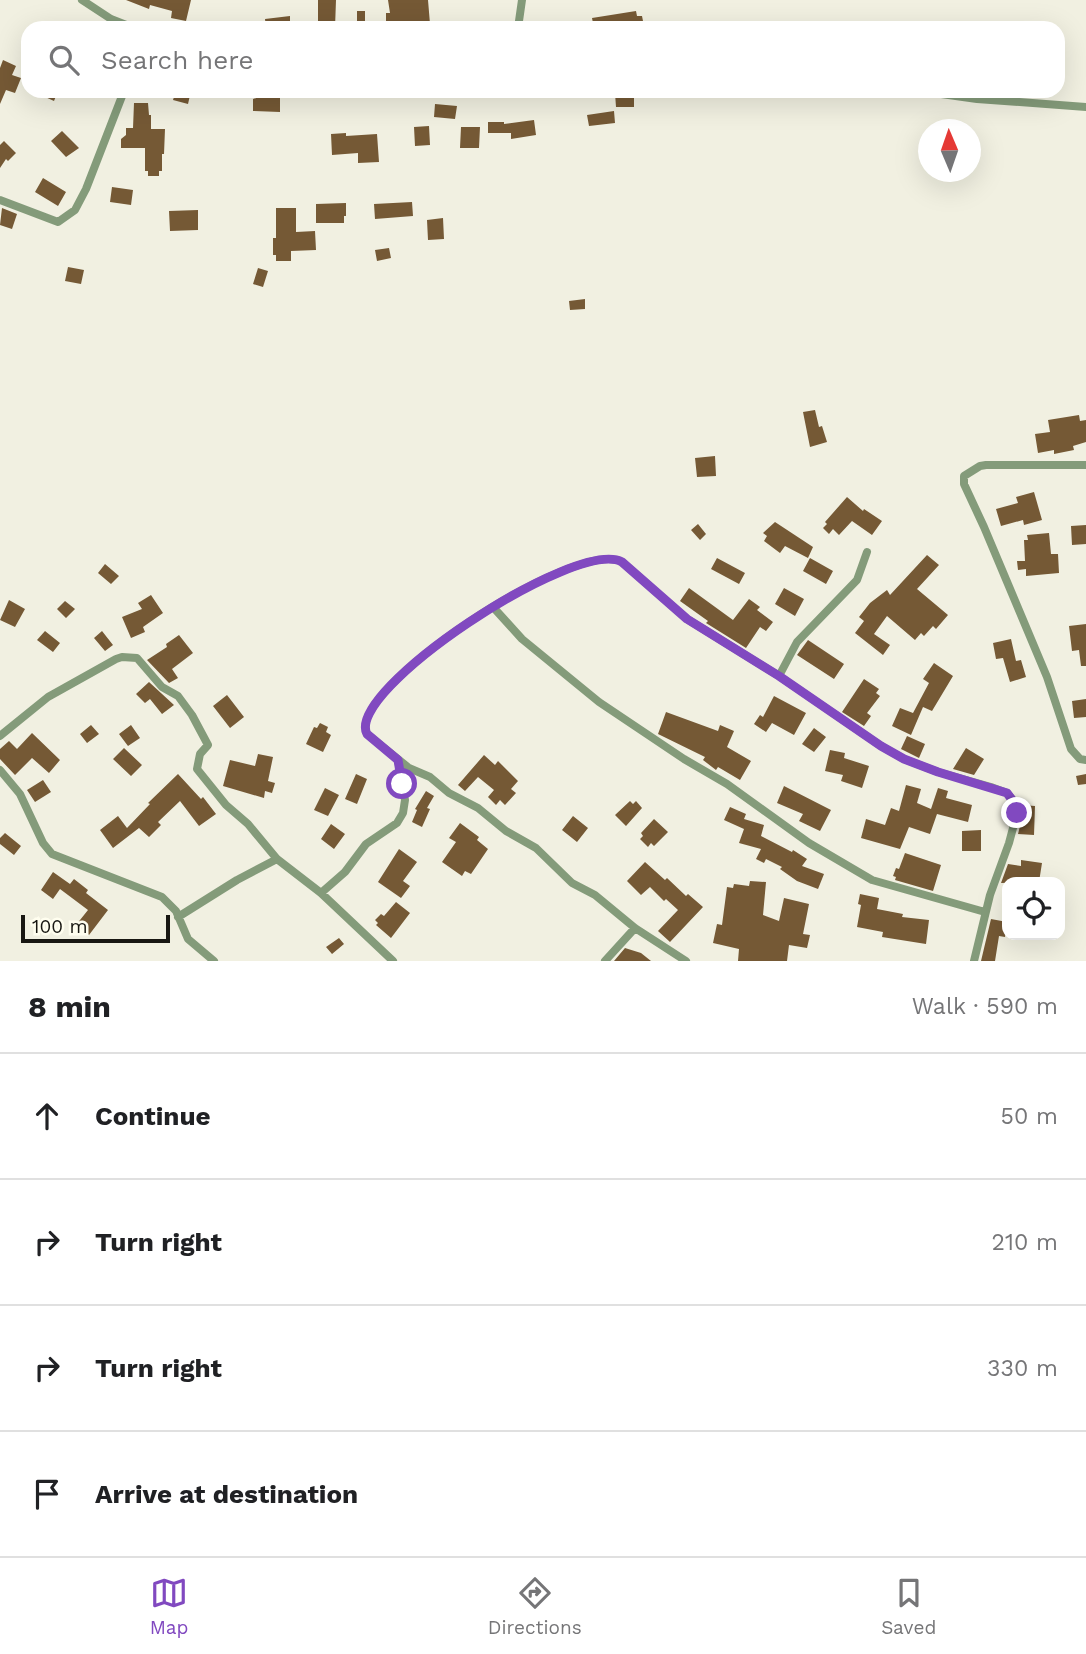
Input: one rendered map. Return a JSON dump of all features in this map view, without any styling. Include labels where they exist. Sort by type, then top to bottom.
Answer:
[{"type":"street","points":[[82,0],[116,21]]},
{"type":"street","points":[[519,21],[522,0]]},
{"type":"street","points":[[0,200],[58,222],[75,210],[86,189],[121,98]]},
{"type":"street","points":[[970,98],[1086,107]]},
{"type":"street","points":[[1086,465],[980,466],[964,476],[964,484],[1047,677],[1071,749],[1075,755],[1086,760]]},
{"type":"street","points":[[779,676],[797,642],[857,580],[867,552]]},
{"type":"street","points":[[686,961],[635,928],[595,895],[572,883],[536,848],[506,831],[478,808],[398,760],[364,729],[366,717],[375,703],[421,657],[460,627],[532,585],[589,561],[616,559],[687,619],[904,759],[1007,793],[1017,813],[985,912],[974,961]]},
{"type":"street","points":[[493,607],[522,639],[598,702],[727,784],[810,843],[872,880],[985,912]]},
{"type":"street","points":[[0,736],[48,697],[116,659],[137,658],[163,687],[178,696],[192,715],[208,745],[200,754],[197,764],[199,772],[226,805],[248,824],[277,859],[321,893],[393,961]]},
{"type":"street","points":[[321,893],[345,872],[366,844],[397,823],[403,813],[405,800],[398,760]]},
{"type":"street","points":[[0,771],[20,794],[43,843],[52,854],[154,892],[172,905],[188,939],[214,961]]},
{"type":"street","points":[[178,917],[237,880],[277,859]]},
{"type":"street","points":[[605,961],[635,928]]},
{"type":"building","points":[[126,0],[191,0],[186,21],[171,18],[172,11],[150,5],[149,9]]},
{"type":"building","points":[[318,0],[336,0],[335,21],[318,21]]},
{"type":"building","points":[[388,0],[428,0],[430,21],[386,21],[386,13],[390,13]]},
{"type":"building","points":[[357,11],[365,11],[365,21],[357,21]]},
{"type":"building","points":[[636,11],[643,21],[593,21],[592,18]]},
{"type":"building","points":[[290,16],[290,21],[265,19]]},
{"type":"building","points":[[3,60],[16,66],[12,75],[21,78],[15,93],[6,90],[0,104],[0,68]]},
{"type":"building","points":[[174,98],[189,98],[188,104],[173,100]]},
{"type":"building","points":[[280,98],[280,112],[253,111],[253,99]]},
{"type":"building","points":[[615,98],[634,98],[634,107],[616,107]]},
{"type":"building","points":[[134,103],[148,103],[151,129],[165,129],[162,171],[159,171],[159,176],[148,176],[148,171],[145,171],[145,148],[121,148],[121,139],[126,135],[126,128],[133,128]]},
{"type":"building","points":[[435,104],[457,106],[455,119],[434,117]]},
{"type":"building","points":[[614,111],[615,123],[589,126],[587,115]]},
{"type":"building","points":[[534,120],[536,135],[511,139],[511,133],[488,133],[488,122],[504,124]]},
{"type":"building","points":[[429,126],[430,145],[415,146],[414,127]]},
{"type":"building","points":[[461,127],[480,127],[479,148],[460,148]]},
{"type":"building","points":[[62,131],[79,148],[66,157],[51,141]]},
{"type":"building","points":[[346,133],[346,136],[377,134],[379,162],[358,163],[358,153],[332,155],[331,134]]},
{"type":"building","points":[[4,141],[16,153],[8,161],[6,159],[0,168],[0,145]]},
{"type":"building","points":[[43,178],[66,192],[58,206],[35,192]]},
{"type":"building","points":[[112,187],[133,190],[131,205],[110,202]]},
{"type":"building","points":[[412,202],[413,216],[375,219],[374,204]]},
{"type":"building","points":[[346,203],[344,223],[316,223],[316,204]]},
{"type":"building","points":[[2,208],[17,214],[12,229],[0,225]]},
{"type":"building","points":[[276,208],[296,208],[296,232],[315,231],[316,250],[291,251],[291,261],[276,261],[276,255],[273,255],[273,238],[276,238]]},
{"type":"building","points":[[198,210],[198,230],[170,231],[169,211]]},
{"type":"building","points":[[443,218],[444,239],[428,240],[427,220]]},
{"type":"building","points":[[389,248],[391,258],[377,261],[375,250]]},
{"type":"building","points":[[68,267],[84,270],[81,284],[65,281]]},
{"type":"building","points":[[258,268],[268,271],[263,287],[253,284]]},
{"type":"building","points":[[585,299],[585,309],[570,310],[569,301]]},
{"type":"building","points":[[815,410],[819,427],[822,426],[827,442],[810,447],[803,412]]},
{"type":"building","points":[[1079,415],[1080,421],[1086,420],[1086,442],[1073,446],[1074,450],[1054,454],[1054,450],[1038,453],[1035,434],[1050,432],[1048,420]]},
{"type":"building","points":[[715,456],[716,476],[697,477],[695,458]]},
{"type":"building","points":[[1034,492],[1042,520],[1024,525],[1023,520],[1001,526],[996,509],[1018,503],[1016,497]]},
{"type":"building","points":[[847,497],[863,511],[864,509],[882,521],[872,535],[852,521],[839,535],[833,529],[829,534],[823,528]]},
{"type":"building","points":[[775,522],[813,547],[808,558],[785,546],[780,553],[764,541],[767,536],[763,533]]},
{"type":"building","points":[[698,524],[706,534],[700,540],[691,530]]},
{"type":"building","points":[[1086,525],[1086,544],[1072,545],[1071,526]]},
{"type":"building","points":[[1049,533],[1051,554],[1058,554],[1059,573],[1026,576],[1026,569],[1018,570],[1017,561],[1025,561],[1024,540],[1028,540],[1027,535]]},
{"type":"building","points":[[927,555],[939,565],[917,589],[948,615],[936,629],[933,626],[924,636],[921,633],[915,640],[887,616],[874,634],[890,645],[883,655],[855,633],[864,621],[859,617],[870,603],[887,590],[890,595]]},
{"type":"building","points":[[717,558],[745,573],[739,584],[711,569]]},
{"type":"building","points":[[810,558],[833,571],[826,584],[803,571]]},
{"type":"building","points":[[105,564],[119,576],[111,584],[98,573]]},
{"type":"building","points":[[689,588],[733,620],[749,599],[760,607],[757,610],[773,622],[766,631],[760,627],[746,648],[706,623],[708,621],[680,601]]},
{"type":"building","points":[[784,588],[804,599],[795,616],[775,604]]},
{"type":"building","points":[[151,595],[163,613],[143,627],[145,632],[131,638],[122,617],[142,609],[138,603]]},
{"type":"building","points":[[9,600],[25,609],[15,627],[0,620]]},
{"type":"building","points":[[65,601],[75,609],[66,618],[57,609]]},
{"type":"building","points":[[1086,624],[1086,666],[1081,666],[1079,650],[1072,651],[1069,626]]},
{"type":"building","points":[[45,631],[60,643],[53,652],[37,640]]},
{"type":"building","points":[[102,631],[113,645],[105,651],[94,638]]},
{"type":"building","points":[[179,635],[193,653],[172,669],[178,678],[169,683],[147,660]]},
{"type":"building","points":[[1011,639],[1016,661],[1021,660],[1026,677],[1010,682],[1003,658],[996,659],[993,643]]},
{"type":"building","points":[[808,640],[844,664],[834,679],[797,655]]},
{"type":"building","points":[[934,663],[953,676],[932,711],[923,707],[911,735],[892,726],[900,708],[913,713],[929,683],[923,679]]},
{"type":"building","points":[[864,679],[879,689],[876,693],[880,696],[867,713],[871,716],[864,726],[842,712]]},
{"type":"building","points":[[149,682],[174,705],[162,714],[150,699],[145,703],[136,694]]},
{"type":"building","points":[[227,695],[244,717],[230,728],[213,706]]},
{"type":"building","points":[[774,696],[806,713],[794,735],[772,723],[766,732],[754,724],[760,715],[763,717]]},
{"type":"building","points":[[1086,699],[1086,717],[1074,718],[1072,701]]},
{"type":"building","points":[[666,712],[718,731],[720,725],[734,731],[727,747],[751,761],[740,780],[718,767],[716,770],[703,760],[705,757],[658,734]]},
{"type":"building","points":[[320,723],[328,727],[326,732],[331,735],[323,752],[306,744],[314,727],[317,728]]},
{"type":"building","points":[[91,725],[99,734],[87,743],[80,734]]},
{"type":"building","points":[[131,725],[140,738],[128,746],[119,734]]},
{"type":"building","points":[[814,728],[826,737],[814,752],[802,744]]},
{"type":"building","points":[[32,733],[60,760],[49,773],[32,758],[15,775],[0,759],[0,749],[9,741],[17,749]]},
{"type":"building","points":[[907,736],[925,744],[919,758],[901,749]]},
{"type":"building","points":[[124,748],[142,765],[131,776],[113,759]]},
{"type":"building","points":[[966,748],[984,759],[974,775],[953,769]]},
{"type":"building","points":[[830,750],[845,753],[844,758],[869,766],[862,788],[841,781],[843,775],[825,771]]},
{"type":"building","points":[[258,754],[273,757],[268,781],[275,783],[272,793],[265,791],[264,798],[223,786],[230,760],[255,766]]},
{"type":"building","points":[[484,755],[495,765],[498,761],[518,781],[511,789],[516,793],[505,805],[500,800],[496,805],[488,797],[494,790],[478,777],[465,791],[458,785]]},
{"type":"building","points":[[178,774],[201,799],[203,797],[216,814],[199,826],[180,801],[158,822],[161,825],[149,837],[139,828],[113,848],[100,830],[118,816],[127,828]]},
{"type":"building","points":[[356,774],[367,779],[357,804],[345,799]]},
{"type":"building","points":[[1086,774],[1086,784],[1078,785],[1076,776]]},
{"type":"building","points":[[43,780],[51,792],[35,802],[27,790]]},
{"type":"building","points":[[906,785],[921,789],[917,803],[931,809],[938,788],[948,791],[946,798],[972,805],[968,822],[937,814],[930,834],[909,827],[900,849],[861,838],[866,819],[885,825],[891,808],[899,811]]},
{"type":"building","points":[[784,786],[831,810],[820,831],[799,821],[803,814],[777,803]]},
{"type":"building","points":[[325,788],[339,795],[328,816],[314,810]]},
{"type":"building","points":[[426,791],[434,796],[427,808],[430,809],[422,827],[412,822],[417,810],[415,809]]},
{"type":"building","points":[[630,801],[633,804],[636,801],[642,808],[626,826],[615,815]]},
{"type":"building","points":[[1021,805],[1035,806],[1034,835],[1018,834],[1023,814]]},
{"type":"building","points":[[730,807],[746,814],[744,819],[764,825],[761,836],[807,859],[802,866],[824,874],[818,889],[797,881],[780,869],[782,867],[766,859],[764,863],[756,859],[761,849],[739,843],[744,829],[724,820]]},
{"type":"building","points":[[573,816],[588,828],[577,842],[562,830]]},
{"type":"building","points":[[654,819],[668,832],[654,846],[651,843],[648,847],[640,839],[643,836],[641,833]]},
{"type":"building","points":[[460,823],[479,837],[477,840],[488,849],[471,874],[465,871],[462,876],[442,862],[456,842],[449,838]]},
{"type":"building","points":[[331,824],[345,834],[334,849],[321,839]]},
{"type":"building","points":[[981,830],[981,851],[962,851],[962,831]]},
{"type":"building","points":[[5,833],[21,846],[14,855],[0,844],[0,838]]},
{"type":"building","points":[[399,849],[417,862],[403,881],[410,886],[401,898],[378,882]]},
{"type":"building","points":[[905,853],[941,865],[933,891],[895,880],[896,877],[893,876]]},
{"type":"building","points":[[1021,860],[1042,863],[1040,877],[1003,877],[1008,864],[1021,866]]},
{"type":"building","points":[[645,862],[703,907],[670,942],[658,931],[678,910],[650,887],[641,895],[627,881]]},
{"type":"building","points":[[53,872],[70,884],[74,879],[88,890],[86,893],[108,910],[89,935],[76,925],[88,910],[60,889],[53,899],[41,890]]},
{"type":"building","points":[[750,881],[766,882],[763,915],[779,921],[784,898],[809,904],[803,934],[810,935],[807,948],[789,945],[787,961],[738,961],[739,949],[713,943],[717,924],[722,925],[727,887],[733,888],[734,884],[749,886]]},
{"type":"building","points":[[860,894],[879,898],[877,909],[903,914],[902,917],[929,920],[926,944],[882,937],[883,932],[857,927]]},
{"type":"building","points":[[396,902],[410,913],[391,938],[376,925],[378,923],[375,920],[381,914],[384,916]]},
{"type":"building","points":[[991,919],[1002,921],[1002,936],[999,936],[995,961],[981,961]]},
{"type":"building","points":[[339,938],[344,944],[332,954],[326,947]]},
{"type":"building","points":[[625,948],[641,953],[651,961],[614,961]]},
{"type":"route","points":[[402,784],[398,760],[364,729],[366,717],[375,703],[421,657],[470,621],[551,576],[589,561],[611,558],[622,562],[687,619],[779,676],[881,746],[904,759],[938,772],[1007,793],[1016,805],[1017,813]]}]
